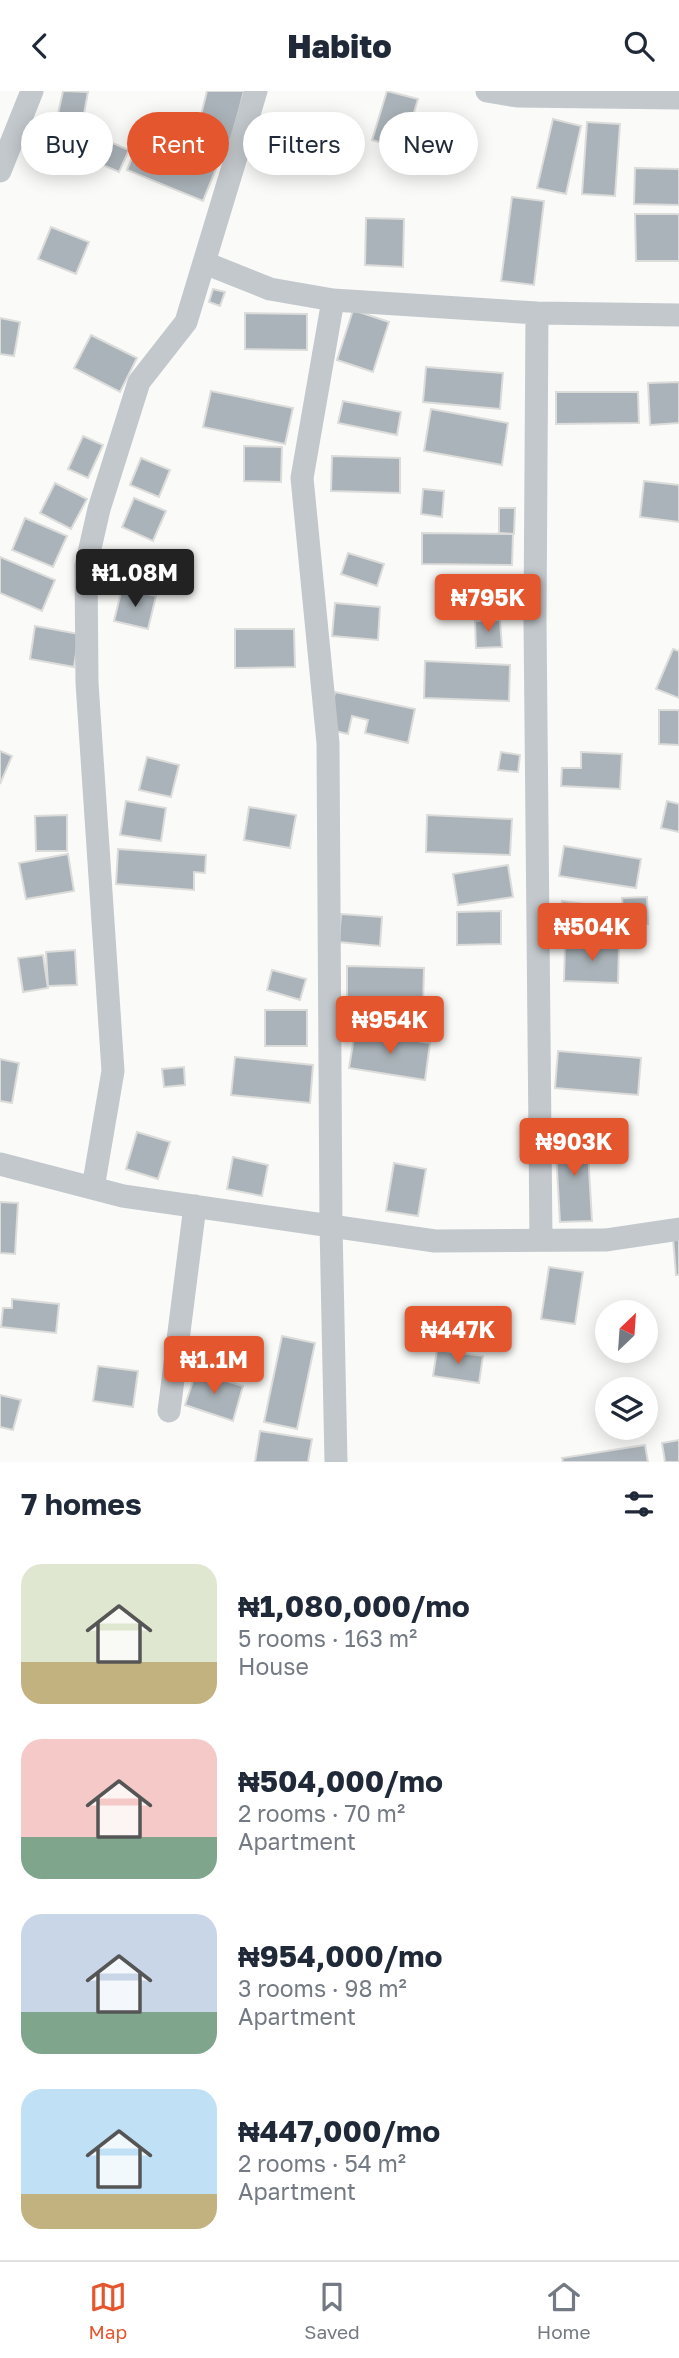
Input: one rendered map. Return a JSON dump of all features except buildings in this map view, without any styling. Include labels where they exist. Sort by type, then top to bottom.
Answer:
[{"type":"street","points":[[0,171],[32,91]]},
{"type":"street","points":[[93,1188],[113,1071],[88,696],[86,566],[99,509],[139,382],[186,322],[256,91]]},
{"type":"street","points":[[487,91],[517,96],[679,98]]},
{"type":"street","points":[[205,263],[270,289],[333,300],[537,313],[679,315]]},
{"type":"street","points":[[333,300],[302,478],[328,743],[331,1226],[336,1462]]},
{"type":"street","points":[[537,313],[535,619],[541,1240]]},
{"type":"street","points":[[0,1164],[93,1188],[195,1206],[435,1241],[605,1240],[679,1229]]},
{"type":"street","points":[[169,1411],[195,1206]]}]
